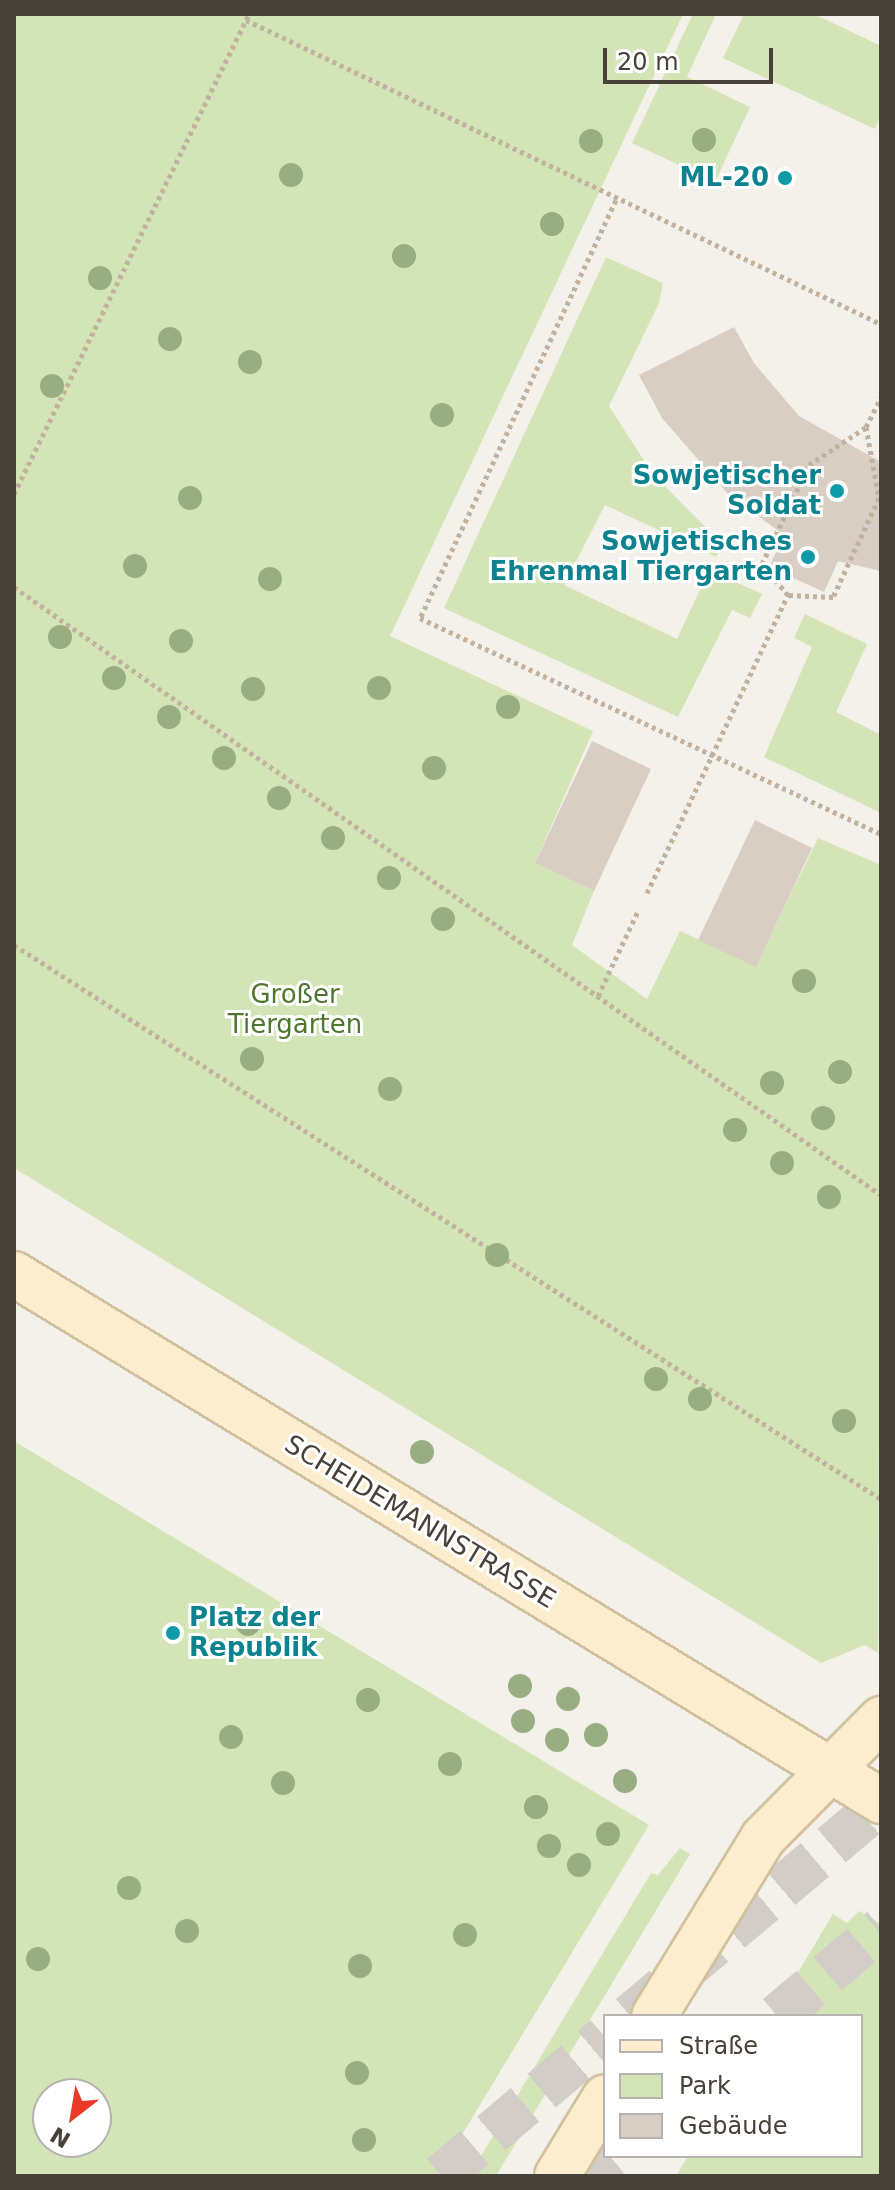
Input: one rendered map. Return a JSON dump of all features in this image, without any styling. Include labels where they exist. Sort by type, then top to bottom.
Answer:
[{"type":"street","name":"SCHEIDEMANNSTRASSE","points":[[14,1274],[881,1801]]},
{"type":"street","points":[[655,2014],[763,1838],[827,1769],[881,1719]]},
{"type":"street","points":[[557,2176],[603,2100]]},
{"type":"path","points":[[14,494],[248,17],[616,200],[881,324]]},
{"type":"path","points":[[616,200],[420,618],[881,834]]},
{"type":"path","points":[[866,427],[879,498],[833,597],[788,595],[762,564],[809,465],[866,427],[881,397]]},
{"type":"path","points":[[14,587],[881,1195]]},
{"type":"path","points":[[647,893],[788,595]]},
{"type":"path","points":[[598,996],[638,911]]},
{"type":"path","points":[[14,945],[881,1499]]},
{"type":"green space","name":"Großer Tiergarten","points":[[14,14],[683,14],[390,636],[593,731],[535,863],[594,891],[572,945],[647,999],[680,931],[756,966],[818,838],[881,865],[878,1653],[865,1645],[821,1663],[14,1168]]},
{"type":"green space","points":[[693,14],[716,14],[687,77],[750,107],[715,182],[632,143]]},
{"type":"green space","points":[[744,14],[814,14],[881,46],[881,115],[875,129],[723,58]]},
{"type":"green space","points":[[606,257],[663,283],[659,303],[609,406],[652,473],[722,544],[716,557],[605,505],[564,585],[677,639],[709,570],[762,594],[750,618],[732,610],[678,717],[444,608]]},
{"type":"green space","points":[[805,614],[867,644],[836,712],[881,735],[881,813],[764,757],[812,647],[794,638]]},
{"type":"green space","name":"Platz der Republik","points":[[14,1441],[649,1825],[437,2176],[14,2176]]},
{"type":"green space","points":[[680,1848],[690,1854],[496,2176],[469,2176],[651,1873],[658,1875]]},
{"type":"green space","points":[[859,1911],[881,1924],[881,2176],[676,2176],[687,2158],[863,2158],[863,2014],[773,2014],[833,1914],[847,1923]]},
{"type":"building","points":[[734,327],[754,363],[799,416],[881,462],[881,571],[838,561],[824,592],[769,567],[784,535],[728,494],[662,418],[639,375]]},
{"type":"building","points":[[592,741],[651,769],[594,891],[535,863]]},
{"type":"building","points":[[755,820],[812,848],[756,967],[698,940]]},
{"type":"tunnel","points":[[632,2014],[881,1804]]},
{"type":"tunnel","points":[[779,2014],[881,1929]]},
{"type":"tunnel","points":[[441,2176],[603,2039]]},
{"type":"tunnel","points":[[586,2176],[608,2158]]},
{"type":"place","name":"ML-20","points":[[785,178]]},
{"type":"place","name":"Sowjetischer Soldat","points":[[837,491]]},
{"type":"place","name":"Sowjetisches Ehrenmal Tiergarten","points":[[808,557]]},
{"type":"place","name":"Platz der Republik","points":[[173,1633]]}]
